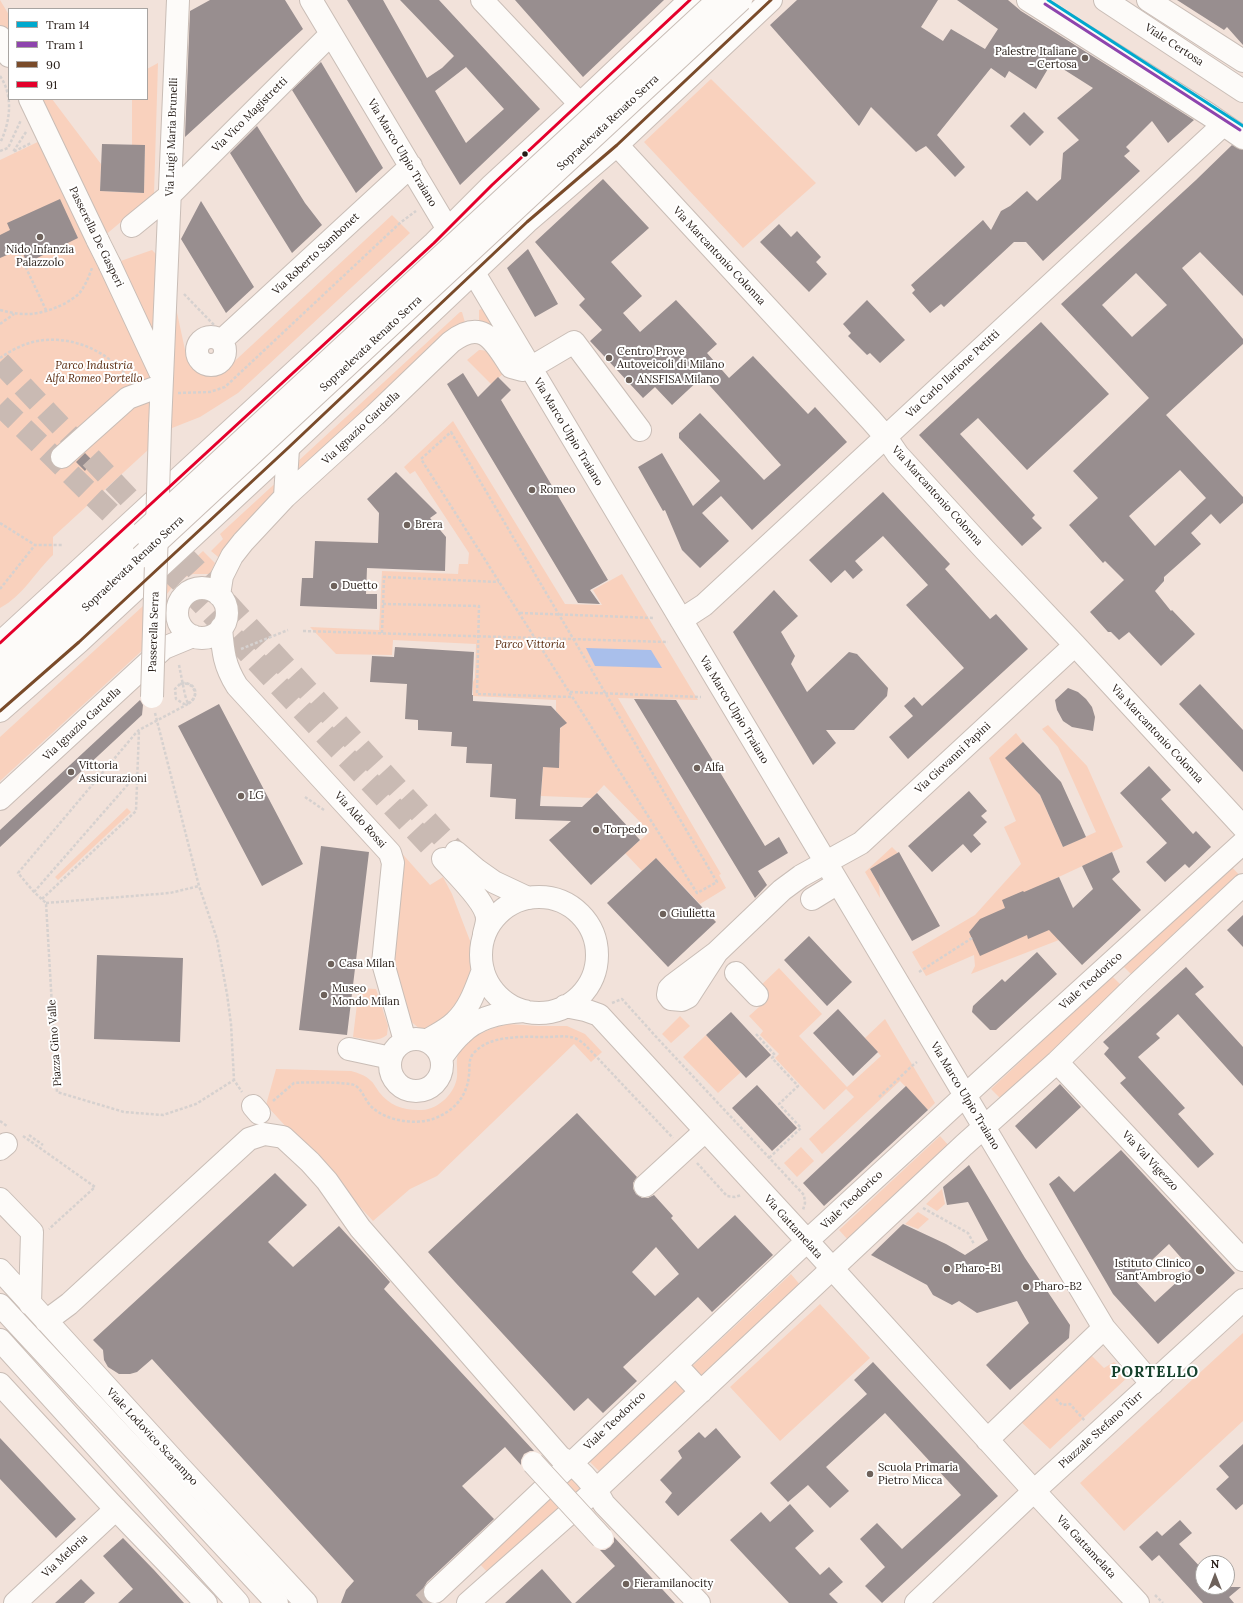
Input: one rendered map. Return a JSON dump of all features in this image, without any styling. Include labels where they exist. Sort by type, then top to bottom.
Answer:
[{"type":"main road","name":"Via Marco Ulpio Traiano","points":[[311,0],[1104,1328]]},
{"type":"main road","points":[[482,0],[580,104]]},
{"type":"main road","points":[[0,642],[448,230],[492,185],[690,0]]},
{"type":"main road","name":"Sopraelevata Renato Serra","points":[[0,665],[718,0]]},
{"type":"main road","name":"Sopraelevata Renato Serra","points":[[0,687],[741,0]]},
{"type":"main road","points":[[0,711],[79,642],[475,273],[527,222],[617,145],[771,0]]},
{"type":"main road","points":[[1028,0],[1208,114],[1243,138]]},
{"type":"main road","name":"Viale Certosa","points":[[1105,0],[1243,91]]},
{"type":"main road","points":[[1148,0],[1243,61]]},
{"type":"main road","name":"Via Luigi Maria Brunelli","points":[[161,381],[170,195],[182,3]]},
{"type":"main road","name":"Via Vico Magistretti","points":[[251,92],[312,36],[327,29]]},
{"type":"main road","name":"Via Vico Magistretti","points":[[167,261],[137,222],[170,195],[327,29]]},
{"type":"main road","points":[[0,37],[8,54]]},
{"type":"main road","name":"Passerella De Gasperi","points":[[26,107],[98,240],[101,264],[161,381]]},
{"type":"main road","name":"Via Carlo Ilarione Petitti","points":[[680,620],[704,605],[1223,125]]},
{"type":"main road","name":"Via Marcantonio Colonna","points":[[617,145],[885,436],[898,455],[985,550],[1075,644],[1243,827]]},
{"type":"main road","name":"Via Roberto Sambonet","points":[[219,334],[411,166]]},
{"type":"main road","points":[[492,185],[491,206],[500,220],[512,226],[527,222]]},
{"type":"main road","points":[[387,286],[405,290],[418,298],[422,315],[415,329]]},
{"type":"main road","name":"Via Ignazio Gardella","points":[[220,595],[222,576],[232,556],[243,542],[285,497],[458,337],[474,332],[487,336],[492,339],[511,367],[522,370],[530,368]]},
{"type":"main road","points":[[530,368],[574,342],[640,430]]},
{"type":"main road","points":[[62,457],[128,398],[152,389],[161,381]]},
{"type":"main road","name":"Passerella Serra","points":[[152,697],[161,381]]},
{"type":"main road","points":[[285,497],[288,448]]},
{"type":"main road","points":[[0,652],[36,609],[142,533]]},
{"type":"main road","points":[[0,696],[79,642],[141,557]]},
{"type":"main road","name":"Via Ignazio Gardella","points":[[0,800],[164,648],[178,618],[179,603],[188,592],[196,588],[205,588],[220,595],[226,611],[225,620],[205,634],[164,648]]},
{"type":"main road","points":[[178,618],[183,628],[205,634]]},
{"type":"main road","name":"Via Aldo Rossi","points":[[205,634],[229,655],[230,675],[244,694],[390,853],[393,863],[382,963],[416,1041],[438,1051],[441,1058]]},
{"type":"main road","name":"Via Giovanni Papini","points":[[826,863],[861,844],[1075,644]]},
{"type":"main road","name":"Viale Teodorico","points":[[435,1592],[467,1564],[571,1463],[807,1241],[1243,843]]},
{"type":"main road","points":[[525,1011],[511,1005],[498,996],[489,984],[483,970],[481,952],[487,918],[483,906],[449,856],[477,870],[494,882],[528,898]]},
{"type":"main road","points":[[717,952],[782,890],[802,876],[826,863]]},
{"type":"main road","points":[[812,899],[838,883]]},
{"type":"main road","points":[[468,1603],[597,1489],[832,1269],[1057,1062],[1135,986],[1243,885]]},
{"type":"main road","points":[[483,970],[472,999],[464,1013],[448,1028],[394,1051],[390,1066],[396,1082],[411,1090],[420,1090],[428,1087],[435,1082],[439,1075],[442,1066],[441,1058],[462,1033],[477,1022],[500,1014],[525,1011],[553,1011],[566,1006],[580,996],[590,981],[596,964],[596,945],[590,928],[579,913],[564,902],[546,897],[528,898],[514,902],[501,910],[491,921],[484,934]]},
{"type":"main road","points":[[1112,962],[1135,986]]},
{"type":"main road","points":[[736,973],[757,996]]},
{"type":"main road","name":"Via Gattamelata","points":[[590,981],[606,1008],[705,1131],[987,1440]]},
{"type":"main road","name":"Via Gattamelata","points":[[566,1006],[585,1010],[606,1008]]},
{"type":"main road","points":[[349,1048],[391,1058]]},
{"type":"main road","name":"Via Val Vigezzo","points":[[1057,1062],[1243,1260]]},
{"type":"main road","points":[[645,1186],[705,1131]]},
{"type":"main road","points":[[46,1321],[69,1304],[249,1139],[264,1134],[282,1137],[310,1162],[327,1181],[360,1228],[560,1457],[571,1463],[597,1489],[604,1504],[699,1603]]},
{"type":"main road","points":[[0,1200],[15,1228],[30,1304]]},
{"type":"main road","name":"Viale Lodovico Scarampo","points":[[0,1270],[306,1603]]},
{"type":"main road","points":[[1152,1384],[1243,1300]]},
{"type":"main road","name":"Viale Lodovico Scarampo","points":[[0,1305],[277,1603]]},
{"type":"main road","points":[[1034,1491],[987,1440],[1104,1328]]},
{"type":"main road","name":"Piazzale Stefano Türr","points":[[916,1603],[1034,1491],[1152,1384],[1104,1328]]},
{"type":"main road","points":[[0,1340],[238,1603]]},
{"type":"main road","points":[[676,1365],[701,1392]]},
{"type":"main road","points":[[0,1384],[206,1603]]},
{"type":"main road","points":[[533,1463],[602,1538]]},
{"type":"main road","name":"Via Gattamelata","points":[[1034,1491],[1138,1603]]},
{"type":"main road","name":"Via Meloria","points":[[15,1603],[116,1509]]},
{"type":"main road","points":[[467,1564],[488,1585]]},
{"type":"path","points":[[0,76],[8,97]]},
{"type":"path","points":[[0,143],[6,130],[9,112],[8,100]]},
{"type":"path","points":[[0,151],[8,148],[26,107]]},
{"type":"path","points":[[38,131],[13,152],[38,131]]},
{"type":"path","points":[[161,381],[174,393],[210,392],[225,387],[400,223],[416,210]]},
{"type":"path","points":[[17,249],[47,312]]},
{"type":"path","points":[[167,261],[219,334]]},
{"type":"path","points":[[0,310],[14,314],[47,312],[67,302],[81,292],[90,275],[101,264]]},
{"type":"path","points":[[0,324],[14,314]]},
{"type":"path","points":[[0,358],[20,346],[41,340],[66,340],[88,347],[109,358],[124,372],[139,393]]},
{"type":"path","points":[[451,432],[717,882],[697,894],[499,582],[421,459],[451,432]]},
{"type":"path","points":[[0,523],[35,545],[63,545]]},
{"type":"path","points":[[0,589],[35,545]]},
{"type":"path","points":[[382,633],[384,577],[499,582]]},
{"type":"path","points":[[383,604],[479,606],[477,694],[572,697]]},
{"type":"path","points":[[519,614],[654,618]]},
{"type":"path","points":[[229,655],[288,630]]},
{"type":"path","points":[[303,631],[668,642]]},
{"type":"path","points":[[179,665],[188,704]]},
{"type":"path","points":[[183,682],[187,683],[190,684],[193,686],[196,693],[195,696],[193,699],[184,704],[178,701],[175,696],[175,689],[180,684],[187,683],[193,687],[196,693],[195,697],[193,700],[139,730],[18,873],[34,892],[46,903],[170,894],[198,886]]},
{"type":"path","points":[[569,692],[701,697]]},
{"type":"path","points":[[152,697],[156,721],[198,886],[217,939],[228,994],[234,1080],[256,1109],[294,1083],[351,1084],[360,1090],[364,1098],[382,1115],[410,1121],[432,1119],[455,1107],[463,1097],[469,1075],[469,1060],[473,1054],[484,1045],[496,1040],[517,1037],[564,1036],[578,1040],[591,1051],[727,1196]]},
{"type":"path","points":[[42,899],[136,811],[139,730]]},
{"type":"path","points":[[34,892],[138,774]]},
{"type":"path","points":[[305,797],[324,810]]},
{"type":"path","name":"Piazza Gino Valle","points":[[46,903],[57,1092],[124,1112],[163,1115],[196,1104],[234,1080]]},
{"type":"path","points":[[918,972],[972,938]]},
{"type":"path","points":[[606,1008],[622,999],[804,1195]]},
{"type":"path","points":[[756,1034],[775,1055],[772,1058],[798,1086],[779,1104],[801,1128],[769,1158]]},
{"type":"path","points":[[879,1097],[918,1062]]},
{"type":"path","points":[[0,1121],[9,1139],[95,1187],[48,1231],[15,1228]]},
{"type":"path","points":[[29,1135],[43,1145]]},
{"type":"path","points":[[918,1204],[936,1216],[968,1233],[974,1244]]},
{"type":"path","points":[[1044,1385],[1062,1404],[1070,1404],[1086,1422]]},
{"type":"green space","points":[[0,0],[8,13],[8,45],[0,28]]},
{"type":"green space","points":[[158,63],[154,194],[103,237],[34,100],[53,100],[101,164],[100,191],[144,193],[145,145],[132,145],[132,100],[148,100],[148,68]]},
{"type":"green space","points":[[711,79],[816,183],[743,248],[644,142]]},
{"type":"green space","name":"Parco Industria Alfa Romeo Portello","points":[[44,139],[115,263],[152,250],[164,262],[171,285],[187,359],[194,369],[203,374],[213,375],[224,371],[392,215],[410,233],[238,393],[200,417],[172,428],[53,537],[53,555],[15,597],[0,608],[0,160]]},
{"type":"green space","points":[[486,307],[516,361],[479,326],[479,310]]},
{"type":"green space","points":[[460,312],[462,312],[466,326],[295,478],[295,464]]},
{"type":"green space","points":[[479,350],[488,352],[494,358],[503,374],[491,384],[467,360]]},
{"type":"green space","name":"Parco Vittoria","points":[[453,421],[565,604],[602,605],[593,590],[622,574],[698,700],[618,698],[721,874],[719,875],[726,888],[700,904],[656,858],[642,871],[625,853],[650,832],[604,785],[592,798],[541,796],[543,767],[559,767],[560,743],[545,742],[566,723],[556,711],[556,700],[473,696],[476,644],[393,640],[392,655],[336,654],[310,627],[379,630],[382,571],[458,574],[459,564],[468,564],[469,553],[415,471],[410,474],[404,467]]},
{"type":"green space","points":[[281,478],[281,490],[223,561],[211,551],[223,539],[220,534]]},
{"type":"green space","points":[[203,551],[215,563],[210,574],[193,574],[183,578],[173,586],[164,598],[158,636],[0,781],[0,737]]},
{"type":"green space","points":[[1048,725],[1087,766],[1123,847],[1033,889],[1059,940],[971,974],[975,966],[974,955],[926,976],[912,952],[975,915],[1021,864],[1004,827],[1016,821],[989,758],[1016,733],[1023,742],[1006,758],[1040,795],[1063,847],[1096,832],[1058,747],[1042,729]]},
{"type":"green space","points":[[127,808],[131,812],[58,880],[55,877]]},
{"type":"green space","points":[[390,840],[430,885],[443,877],[452,894],[472,946],[470,976],[461,1002],[434,1028],[420,1029],[409,1020],[389,953]]},
{"type":"green space","points":[[892,847],[898,853],[870,869],[879,885],[880,898],[865,872]]},
{"type":"green space","points":[[1231,866],[1242,878],[1134,977],[1123,966]]},
{"type":"green space","points":[[779,968],[822,1014],[799,1036],[847,1087],[881,1056],[865,1038],[885,1019],[935,1103],[928,1110],[900,1081],[822,1154],[809,1139],[854,1097],[846,1089],[824,1110],[775,1058],[779,1054],[760,1035],[763,1031],[749,1016],[768,999],[758,988]]},
{"type":"green space","points":[[1112,976],[1123,987],[1002,1100],[991,1089]]},
{"type":"green space","points":[[359,988],[376,989],[388,1026],[387,1035],[379,1039],[371,1040],[353,1037]]},
{"type":"green space","points":[[680,1016],[690,1026],[671,1043],[662,1034]]},
{"type":"green space","points":[[508,1024],[567,1026],[585,1034],[602,1052],[591,1062],[574,1044],[437,1176],[410,1189],[373,1221],[266,1105],[276,1069],[351,1071],[368,1078],[383,1097],[398,1107],[410,1110],[422,1110],[434,1107],[450,1094],[456,1083],[458,1055],[463,1046],[474,1037]]},
{"type":"green space","points":[[706,1035],[741,1072],[718,1093],[683,1057]]},
{"type":"green space","points":[[940,1136],[950,1147],[849,1241],[839,1230]]},
{"type":"green space","points":[[801,1147],[814,1161],[797,1177],[784,1163]]},
{"type":"green space","points":[[942,1189],[945,1204],[937,1211],[926,1204]]},
{"type":"green space","points":[[918,1212],[929,1219],[918,1229],[905,1224]]},
{"type":"green space","points":[[791,1274],[801,1286],[697,1382],[687,1371]]},
{"type":"green space","points":[[820,1304],[870,1358],[780,1441],[730,1387]]},
{"type":"green space","points":[[1243,1333],[1243,1421],[1124,1531],[1080,1483]]},
{"type":"green space","points":[[1090,1354],[1104,1368],[1114,1362],[1129,1376],[1050,1449],[1019,1420]]},
{"type":"green space","points":[[680,1377],[691,1388],[600,1472],[589,1461]]},
{"type":"green space","points":[[579,1470],[590,1482],[490,1575],[479,1563]]},
{"type":"water","points":[[586,648],[651,650],[662,668],[595,666]]},
{"type":"building","points":[[210,0],[285,0],[303,29],[185,137],[190,11]]},
{"type":"building","points":[[347,0],[383,0],[427,78],[442,68],[454,56],[400,0],[439,0],[540,109],[460,185]],"holes":[[[466,67],[504,109],[466,143],[435,91]]]},
{"type":"building","points":[[515,0],[664,0],[583,77]]},
{"type":"building","points":[[797,0],[938,0],[921,27],[943,41],[951,29],[985,49],[998,29],[957,0],[1008,0],[1021,11],[1194,120],[1168,143],[1152,121],[1126,147],[1130,151],[1124,156],[1140,171],[1043,261],[1026,242],[1014,242],[944,307],[941,304],[930,313],[912,293],[915,290],[911,285],[983,220],[991,230],[1001,211],[1010,206],[1027,191],[1037,201],[1061,179],[1063,153],[1079,140],[1057,118],[1093,88],[1052,62],[1036,89],[1009,71],[1005,78],[991,68],[937,135],[965,167],[955,177],[926,146],[916,152],[871,107],[859,126],[770,25]]},
{"type":"building","points":[[1177,0],[1243,0],[1243,45],[1227,27],[1224,30]]},
{"type":"building","points":[[321,62],[383,168],[356,193],[292,90]]},
{"type":"building","points":[[1024,112],[1044,132],[1030,146],[1010,126]]},
{"type":"building","points":[[257,126],[305,203],[322,225],[292,253],[230,153]]},
{"type":"building","points":[[102,144],[145,145],[144,193],[100,191]]},
{"type":"building","points":[[1232,145],[1243,150],[1243,296],[1200,252],[1182,268],[1243,339],[1243,344],[1166,415],[1243,497],[1243,503],[1220,524],[1211,514],[1191,533],[1201,544],[1164,577],[1164,581],[1155,591],[1171,611],[1172,610],[1195,634],[1161,666],[1129,632],[1119,640],[1111,632],[1108,632],[1090,612],[1124,580],[1105,561],[1103,563],[1069,525],[1098,498],[1073,471],[1149,398],[1061,304]],"holes":[[[1136,273],[1167,305],[1132,337],[1102,305]],[[1180,470],[1206,498],[1155,546],[1129,516]]]},
{"type":"building","points":[[603,179],[649,228],[611,262],[642,296],[623,313],[640,332],[676,300],[717,344],[707,353],[729,378],[753,356],[808,414],[815,407],[847,442],[752,530],[721,496],[702,513],[729,541],[700,568],[682,550],[665,510],[663,511],[638,467],[662,453],[693,506],[720,481],[679,438],[679,433],[700,413],[764,480],[781,465],[702,377],[672,405],[655,387],[643,398],[590,341],[602,330],[579,305],[585,299],[535,242]]},
{"type":"building","points":[[60,199],[78,238],[27,263],[21,249],[0,258],[0,235],[10,230],[7,223]]},
{"type":"building","points":[[201,201],[254,287],[226,313],[181,239]]},
{"type":"building","points":[[779,224],[791,237],[797,231],[821,257],[816,262],[827,274],[809,292],[760,242]]},
{"type":"building","points":[[528,249],[558,304],[535,317],[507,268]]},
{"type":"building","points":[[867,300],[905,340],[880,363],[870,353],[867,355],[848,336],[851,333],[843,324]]},
{"type":"building","points":[[1041,322],[1109,394],[1027,470],[978,418],[960,434],[1035,515],[1032,518],[1042,528],[1022,546],[919,435]]},
{"type":"building","name":"Romeo","points":[[463,373],[478,397],[498,377],[511,390],[501,400],[608,580],[590,590],[600,604],[578,603],[447,384]]},
{"type":"building","points":[[85,453],[92,460],[85,471],[76,462]]},
{"type":"building","points":[[396,472],[437,513],[430,518],[446,537],[445,571],[367,568],[366,594],[377,594],[377,609],[300,606],[302,578],[313,578],[315,541],[378,543],[379,513],[367,499]]},
{"type":"building","points":[[883,492],[950,564],[945,569],[990,619],[996,614],[1028,649],[908,759],[889,737],[913,716],[904,706],[914,697],[922,706],[964,668],[906,605],[928,585],[883,536],[855,561],[863,570],[853,579],[845,570],[831,583],[809,560]]},
{"type":"building","points":[[774,590],[798,616],[781,632],[795,656],[791,664],[807,692],[849,652],[857,654],[888,688],[887,696],[854,730],[826,730],[836,743],[813,765],[733,632]]},
{"type":"building","points":[[395,647],[474,652],[473,701],[551,706],[567,723],[560,728],[559,768],[543,767],[540,806],[582,807],[597,793],[640,840],[591,885],[549,840],[571,821],[515,819],[516,799],[490,797],[492,764],[466,763],[467,747],[451,746],[452,732],[418,730],[418,720],[405,719],[407,684],[370,682],[372,656],[394,657]]},
{"type":"building","points":[[1200,684],[1243,730],[1243,772],[1179,704]]},
{"type":"building","points":[[1068,688],[1078,692],[1092,707],[1095,717],[1093,731],[1072,727],[1063,721],[1057,710],[1055,700]]},
{"type":"building","name":"Alfa","points":[[634,699],[676,700],[765,846],[779,837],[788,853],[758,871],[767,885],[755,898]]},
{"type":"building","name":"Vittoria Assicurazioni","points":[[140,700],[143,705],[142,715],[0,847],[0,830]]},
{"type":"building","name":"LG","points":[[219,704],[303,864],[262,886],[178,726]]},
{"type":"building","points":[[1023,742],[1061,782],[1086,837],[1063,847],[1040,795],[1005,758]]},
{"type":"building","points":[[1149,766],[1171,790],[1161,799],[1193,834],[1196,831],[1211,847],[1189,868],[1185,864],[1165,882],[1146,862],[1167,843],[1120,793]]},
{"type":"building","points":[[969,791],[987,811],[981,816],[987,822],[973,835],[981,844],[971,853],[963,844],[932,872],[908,846]]},
{"type":"building","name":"Casa Milan","points":[[321,846],[369,852],[347,1035],[299,1030]]},
{"type":"building","points":[[899,852],[940,926],[912,941],[870,869]]},
{"type":"building","points":[[1112,852],[1120,872],[1112,879],[1141,910],[1082,965],[1049,930],[1028,939],[1027,935],[980,956],[969,932],[980,919],[1005,908],[1002,900],[1059,877],[1073,908],[1093,889],[1082,866]]},
{"type":"building","name":"Giulietta","points":[[656,858],[716,922],[668,967],[607,903]]},
{"type":"building","points":[[1243,915],[1243,947],[1227,930]]},
{"type":"building","points":[[809,936],[852,982],[827,1006],[784,960]]},
{"type":"building","points":[[1037,952],[1057,974],[996,1030],[990,1030],[972,1012],[973,1006],[1002,979],[1005,982]]},
{"type":"building","points":[[97,955],[183,958],[180,1042],[94,1039]]},
{"type":"building","points":[[1186,967],[1204,987],[1195,994],[1243,1047],[1243,1086],[1178,1014],[1156,1034],[1160,1038],[1138,1057],[1185,1108],[1178,1114],[1214,1154],[1198,1168],[1120,1083],[1126,1078],[1104,1054],[1109,1048],[1103,1042]]},
{"type":"building","points":[[838,1009],[878,1052],[853,1076],[813,1033]]},
{"type":"building","points":[[731,1012],[771,1055],[746,1078],[706,1035]]},
{"type":"building","points":[[1060,1084],[1081,1107],[1036,1149],[1015,1126]]},
{"type":"building","points":[[757,1085],[797,1128],[772,1151],[732,1108]]},
{"type":"building","points":[[906,1086],[928,1110],[824,1206],[803,1183]]},
{"type":"building","points":[[577,1113],[637,1177],[633,1183],[633,1188],[636,1194],[642,1198],[648,1198],[654,1195],[673,1216],[671,1218],[698,1249],[735,1215],[773,1255],[712,1312],[698,1297],[623,1367],[637,1381],[603,1413],[588,1398],[574,1411],[428,1252]],"holes":[[[656,1247],[679,1274],[655,1296],[632,1272]]]},
{"type":"building","points":[[1121,1150],[1235,1273],[1158,1344],[1113,1294],[1049,1184],[1059,1176],[1074,1192]],"holes":[[[1169,1244],[1191,1269],[1155,1302],[1133,1278]]]},
{"type":"building","points":[[969,1165],[1025,1258],[1070,1325],[1069,1338],[1010,1390],[986,1365],[1029,1323],[1017,1301],[977,1313],[959,1301],[952,1305],[933,1295],[927,1285],[871,1255],[903,1224],[946,1244],[965,1255],[988,1240],[968,1202],[947,1205],[943,1187]]},
{"type":"building","points":[[275,1173],[307,1205],[268,1242],[293,1267],[339,1226],[390,1282],[384,1289],[534,1451],[524,1454],[521,1460],[521,1465],[505,1447],[462,1486],[494,1519],[427,1582],[423,1589],[423,1594],[426,1600],[430,1603],[341,1603],[346,1590],[354,1581],[152,1359],[137,1372],[130,1374],[119,1374],[108,1367],[104,1360],[103,1350],[93,1340]]},
{"type":"building","points":[[873,1362],[998,1496],[882,1603],[865,1586],[885,1567],[860,1539],[877,1523],[902,1549],[961,1495],[885,1413],[826,1467],[849,1491],[830,1508],[808,1485],[788,1502],[770,1483],[867,1394],[854,1380]]},
{"type":"building","points":[[716,1428],[741,1457],[678,1516],[665,1502],[672,1493],[660,1480],[682,1458],[678,1451],[699,1432],[705,1438]]},
{"type":"building","points":[[0,1438],[76,1519],[56,1538],[0,1479]]},
{"type":"building","points":[[1243,1444],[1243,1504],[1236,1510],[1216,1489],[1229,1477],[1219,1466]]},
{"type":"building","points":[[790,1504],[814,1531],[795,1548],[820,1575],[829,1567],[843,1582],[829,1594],[838,1603],[789,1603],[730,1540],[761,1512],[770,1522]]},
{"type":"building","points":[[1180,1520],[1192,1533],[1179,1544],[1195,1561],[1195,1594],[1159,1555],[1152,1561],[1139,1547],[1157,1531],[1162,1536]]},
{"type":"building","name":"Fieramilanocity","points":[[614,1537],[675,1603],[575,1603],[615,1566],[600,1550],[605,1550],[610,1547],[614,1542]]},
{"type":"building","points":[[123,1538],[184,1603],[118,1603],[133,1589],[103,1556]]},
{"type":"building","points":[[542,1569],[572,1603],[505,1603]]},
{"type":"building","points":[[81,1579],[95,1593],[84,1603],[55,1603]]},
{"type":"building","points":[[1235,1587],[1241,1587],[1235,1592]]},
{"type":"building","points":[[1196,1595],[1231,1595],[1229,1597],[1234,1603],[1203,1603]]},
{"type":"tunnel","points":[[0,362],[195,568],[456,852]]},
{"type":"tunnel","points":[[0,405],[189,590],[429,845]]},
{"type":"tunnel","points":[[423,1603],[435,1592]]},
{"type":"tram line","name":"14","points":[[1048,0],[1243,126]]},
{"type":"tram line","name":"1","points":[[1045,4],[1240,130]]},
{"type":"transit line","name":"91","points":[[0,643],[434,243],[492,185],[690,0]]},
{"type":"transit line","name":"90","points":[[0,711],[79,642],[288,448],[527,222],[617,145],[771,0]]},
{"type":"place","name":"Palestre Italiane - Certosa","points":[[1085,58]]},
{"type":"place","name":"Nido Infanzia Palazzolo","points":[[40,237]]},
{"type":"place","name":"Centro Prove Autoveicoli di Milano","points":[[609,358]]},
{"type":"place","name":"ANSFISA Milano","points":[[629,380]]},
{"type":"place","name":"Romeo","points":[[532,490]]},
{"type":"place","name":"Brera","points":[[407,525]]},
{"type":"place","name":"Duetto","points":[[334,586]]},
{"type":"place","name":"Alfa","points":[[697,768]]},
{"type":"place","name":"Vittoria Assicurazioni","points":[[71,772]]},
{"type":"place","name":"LG","points":[[241,796]]},
{"type":"place","name":"Torpedo","points":[[596,830]]},
{"type":"place","name":"Giulietta","points":[[663,914]]},
{"type":"place","name":"Casa Milan","points":[[331,964]]},
{"type":"place","name":"Museo Mondo Milan","points":[[324,995]]},
{"type":"place","name":"Pharo-B1","points":[[947,1269]]},
{"type":"place","name":"Istituto Clinico Sant'Ambrogio","points":[[1200,1270]]},
{"type":"place","name":"Pharo-B2","points":[[1026,1287]]},
{"type":"place","name":"Scuola Primaria Pietro Micca","points":[[870,1474]]},
{"type":"place","name":"Fieramilanocity","points":[[626,1584]]},
{"type":"district","name":"PORTELLO","points":[[1155,1373]]}]
